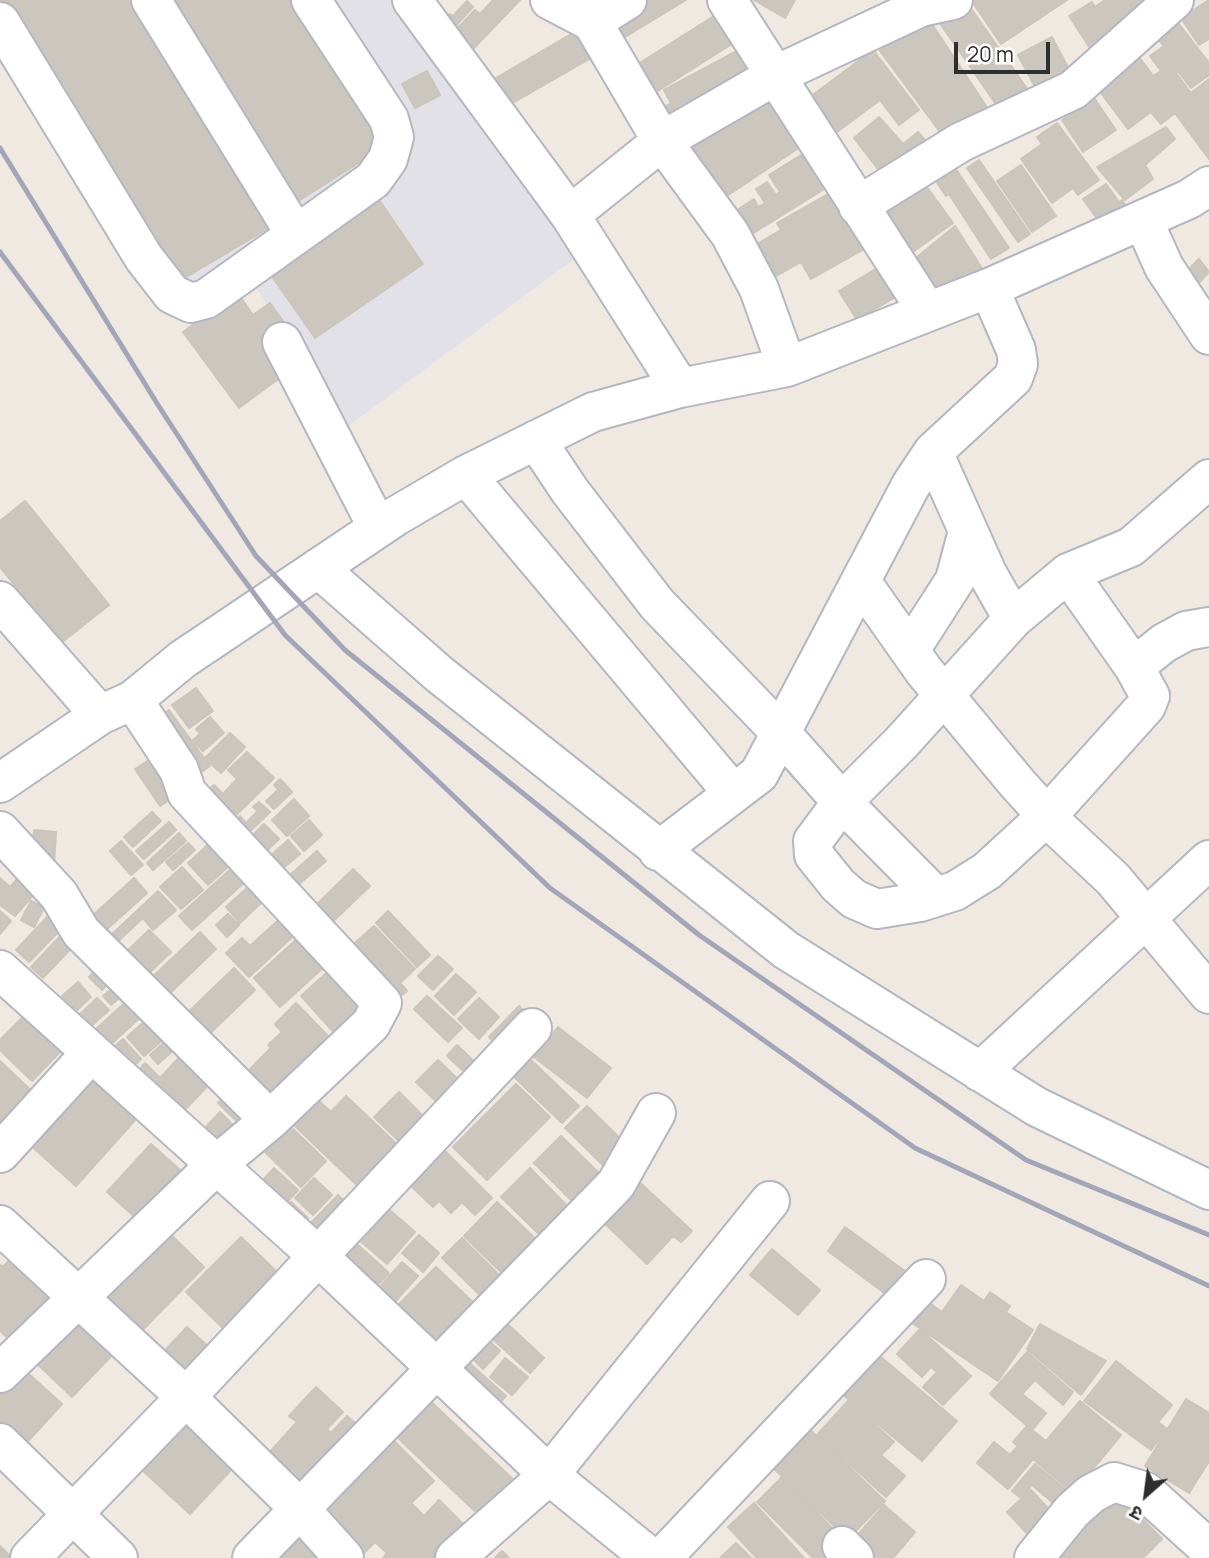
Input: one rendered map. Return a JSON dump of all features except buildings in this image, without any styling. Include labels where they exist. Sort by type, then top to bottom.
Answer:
[{"type":"street","points":[[151,0],[296,235]]},
{"type":"street","points":[[0,22],[144,258],[173,294],[191,303],[206,299],[373,180],[388,159],[394,137],[389,119],[311,0]]},
{"type":"street","points":[[412,0],[570,215],[680,388]]},
{"type":"street","points":[[550,0],[592,22],[662,141],[730,234],[759,289],[787,367]]},
{"type":"street","points":[[592,22],[627,0]]},
{"type":"street","points":[[727,0],[778,74],[858,206],[927,311]]},
{"type":"street","points":[[570,215],[662,141],[778,74],[921,7],[953,0]]},
{"type":"street","points":[[858,206],[961,142],[1073,90],[1174,0]]},
{"type":"street","points":[[0,783],[116,708],[183,659],[378,528],[466,475],[536,440],[593,412],[680,388],[787,367],[989,288],[1189,199],[1209,186]]},
{"type":"street","points":[[1143,220],[1164,267],[1209,335]]},
{"type":"street","points":[[658,851],[759,774],[862,583],[875,549],[933,452],[1013,378],[1018,363],[1016,350],[989,288]]},
{"type":"street","points":[[282,342],[378,528]]},
{"type":"street","points":[[536,440],[570,491],[657,604],[781,733],[842,802],[936,897]]},
{"type":"street","points":[[933,452],[987,573],[1013,618]]},
{"type":"street","points":[[466,475],[733,793]]},
{"type":"street","points":[[1068,573],[1134,667],[1150,696],[1146,706],[1047,816],[988,871],[955,891],[936,897],[877,909],[855,899],[838,885],[814,855],[813,841],[842,802],[1013,618],[1068,573],[1131,547],[1209,479]]},
{"type":"street","points":[[910,650],[940,608],[955,579],[968,531]]},
{"type":"street","points":[[318,568],[439,674],[658,851],[786,950],[1037,1107],[1209,1190]]},
{"type":"street","points":[[862,583],[944,695],[1047,816],[1113,879],[1209,994]]},
{"type":"street","points":[[0,601],[179,770],[187,793],[382,1003],[371,1024],[270,1121],[216,1165],[0,1373]]},
{"type":"street","points":[[1134,667],[1164,643],[1186,631],[1209,627]]},
{"type":"street","points":[[0,831],[59,895],[81,932],[270,1121]]},
{"type":"street","points":[[979,1072],[1209,860]]},
{"type":"street","points":[[0,970],[318,1256],[549,1475],[651,1558]]},
{"type":"street","points":[[30,1558],[186,1397],[532,1028]]},
{"type":"street","points":[[0,1153],[91,1053]]},
{"type":"street","points":[[252,1558],[438,1370],[616,1184],[656,1113]]},
{"type":"street","points":[[454,1558],[549,1475],[770,1201]]},
{"type":"street","points":[[0,1225],[186,1397],[299,1508],[344,1558]]},
{"type":"street","points":[[662,1558],[926,1279]]},
{"type":"street","points":[[0,1443],[118,1558]]},
{"type":"street","points":[[1034,1558],[1072,1511],[1091,1494],[1114,1482],[1146,1492],[1209,1549]]},
{"type":"shaded area","points":[[0,0],[414,0],[589,248],[347,427],[253,283],[190,325],[0,27]]},
{"type":"railway","points":[[0,148],[158,405],[256,556],[345,650],[699,935],[1026,1160],[1209,1235]]},
{"type":"railway","points":[[0,252],[285,635],[550,888],[915,1148],[1209,1286]]}]
